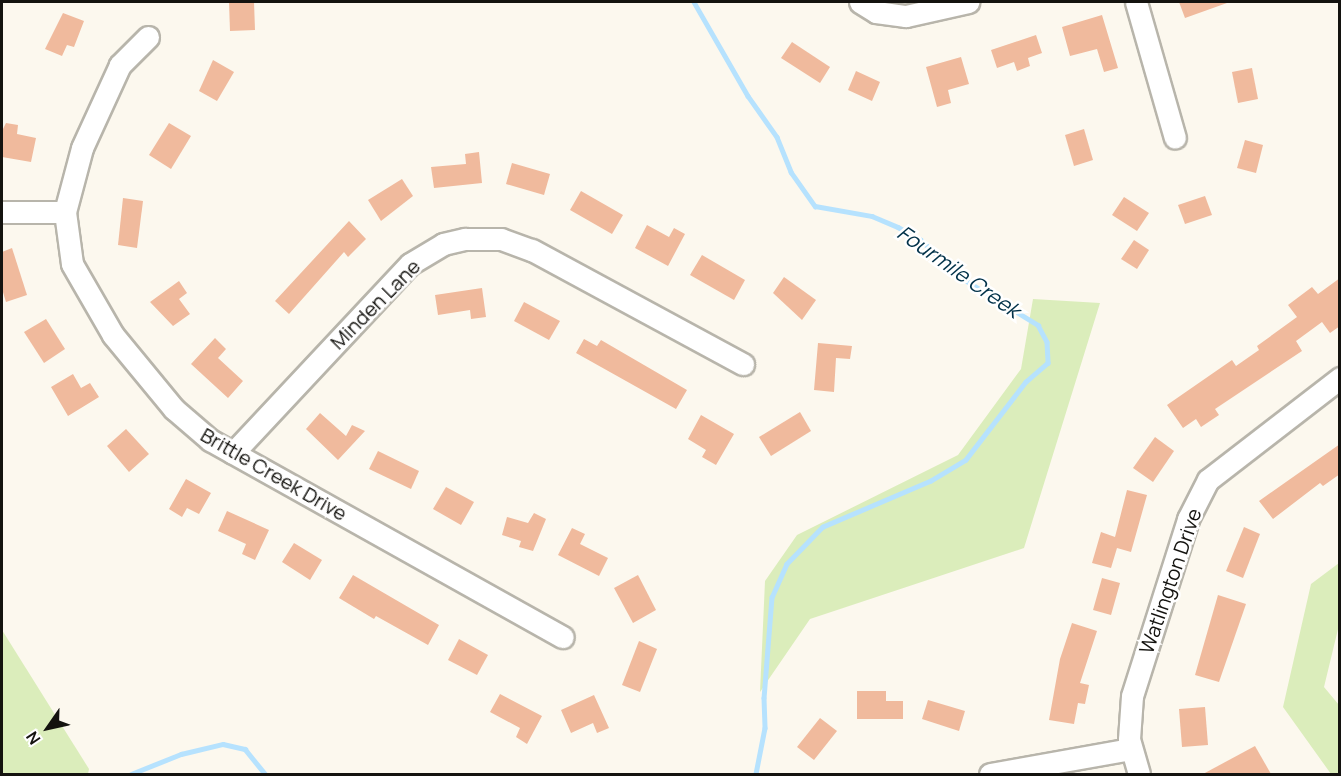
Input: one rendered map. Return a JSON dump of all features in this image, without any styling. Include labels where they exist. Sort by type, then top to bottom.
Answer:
[{"type":"street","points":[[860,2],[876,12],[906,16],[968,2]]},
{"type":"street","points":[[1137,2],[1175,138]]},
{"type":"street","name":"Brittle Creek Drive","points":[[148,37],[120,65],[82,148],[65,212],[72,264],[114,335],[174,409],[210,440],[563,637]]},
{"type":"street","points":[[2,212],[65,212]]},
{"type":"street","name":"Minden Lane","points":[[233,453],[410,264],[443,244],[465,239],[501,239],[532,250],[743,364]]},
{"type":"street","name":"Watlington Drive","points":[[1139,774],[1130,749],[1132,696],[1188,519],[1208,480],[1340,378]]},
{"type":"street","points":[[990,774],[1130,749]]},
{"type":"green space","points":[[1033,299],[1100,303],[1024,548],[810,619],[760,692],[765,581],[797,535],[958,455],[1021,369]]},
{"type":"green space","points":[[1339,563],[1339,625],[1324,687],[1339,705],[1339,774],[1331,774],[1283,707],[1311,584]]},
{"type":"green space","points":[[2,630],[89,769],[88,774],[2,774]]},
{"type":"building","points":[[229,2],[254,2],[255,30],[230,31]]},
{"type":"building","points":[[1179,2],[1226,2],[1227,3],[1185,18]]},
{"type":"building","points":[[63,13],[84,21],[74,47],[67,45],[62,56],[45,49]]},
{"type":"building","points":[[1102,15],[1118,68],[1104,72],[1097,49],[1070,56],[1062,27]]},
{"type":"building","points":[[1036,35],[1042,53],[1028,58],[1030,66],[1017,71],[1014,62],[997,68],[991,50]]},
{"type":"building","points":[[792,42],[830,67],[820,83],[781,58]]},
{"type":"building","points":[[961,57],[969,84],[948,90],[951,103],[937,107],[926,67]]},
{"type":"building","points":[[213,60],[234,72],[217,101],[199,91]]},
{"type":"building","points":[[1252,68],[1258,99],[1238,103],[1232,72]]},
{"type":"building","points":[[856,71],[880,82],[872,101],[848,90]]},
{"type":"building","points":[[6,123],[18,125],[17,134],[36,138],[31,162],[2,157],[2,131]]},
{"type":"building","points":[[169,123],[191,136],[171,169],[149,155]]},
{"type":"building","points":[[1084,129],[1093,160],[1074,166],[1065,135]]},
{"type":"building","points":[[1245,140],[1263,145],[1256,173],[1237,168]]},
{"type":"building","points":[[479,152],[482,183],[434,188],[431,167],[466,164],[465,154]]},
{"type":"building","points":[[512,163],[550,174],[544,195],[506,184]]},
{"type":"building","points":[[402,179],[413,196],[381,221],[368,200]]},
{"type":"building","points":[[581,191],[623,215],[612,234],[570,210]]},
{"type":"building","points":[[1205,196],[1212,215],[1185,224],[1178,205]]},
{"type":"building","points":[[1124,197],[1149,213],[1137,231],[1112,215]]},
{"type":"building","points":[[123,198],[143,201],[137,248],[118,245]]},
{"type":"building","points":[[349,221],[366,239],[348,257],[344,252],[289,314],[275,301]]},
{"type":"building","points":[[647,225],[669,237],[674,228],[685,234],[668,266],[635,248]]},
{"type":"building","points":[[1134,240],[1149,250],[1137,269],[1121,259]]},
{"type":"building","points":[[12,248],[27,295],[6,302],[2,289],[2,252]]},
{"type":"building","points":[[702,255],[745,280],[734,300],[690,275]]},
{"type":"building","points":[[784,277],[816,300],[802,320],[773,293]]},
{"type":"building","points":[[1340,278],[1340,326],[1330,333],[1322,322],[1296,341],[1302,351],[1215,409],[1219,415],[1201,427],[1196,419],[1183,428],[1167,405],[1232,360],[1236,366],[1259,350],[1257,346],[1297,317],[1288,305],[1312,287],[1318,294]]},
{"type":"building","points":[[179,281],[187,293],[179,299],[190,314],[173,326],[150,302]]},
{"type":"building","points":[[482,288],[486,317],[471,319],[470,310],[438,315],[435,295]]},
{"type":"building","points":[[524,302],[560,321],[549,340],[514,321]]},
{"type":"building","points":[[46,319],[65,349],[44,363],[24,332]]},
{"type":"building","points":[[215,338],[226,349],[218,358],[243,381],[228,398],[191,364]]},
{"type":"building","points":[[584,339],[597,346],[601,340],[687,390],[676,409],[576,353]]},
{"type":"building","points":[[818,343],[852,346],[850,359],[836,358],[834,392],[814,390]]},
{"type":"building","points":[[73,374],[81,388],[90,383],[99,397],[68,416],[51,387]]},
{"type":"building","points":[[800,412],[811,431],[771,456],[759,437]]},
{"type":"building","points":[[320,413],[346,436],[352,425],[365,431],[338,460],[306,429]]},
{"type":"building","points":[[701,415],[734,434],[716,465],[702,457],[706,450],[688,439]]},
{"type":"building","points":[[126,429],[149,454],[129,472],[107,446]]},
{"type":"building","points":[[1155,437],[1174,451],[1153,482],[1133,468]]},
{"type":"building","points":[[1340,444],[1340,474],[1323,486],[1320,483],[1273,519],[1259,501]]},
{"type":"building","points":[[378,451],[419,471],[411,489],[369,469]]},
{"type":"building","points":[[186,479],[211,493],[199,514],[187,508],[182,517],[169,509]]},
{"type":"building","points":[[446,487],[474,502],[461,525],[433,509]]},
{"type":"building","points":[[1127,490],[1147,495],[1131,552],[1117,548],[1111,568],[1092,563],[1101,532],[1115,537]]},
{"type":"building","points":[[227,511],[269,530],[255,560],[242,554],[246,544],[218,531]]},
{"type":"building","points":[[534,513],[546,519],[533,551],[519,547],[521,541],[502,535],[507,517],[528,523]]},
{"type":"building","points":[[1244,527],[1260,534],[1243,578],[1226,571]]},
{"type":"building","points":[[572,528],[585,534],[580,544],[608,558],[599,576],[558,555]]},
{"type":"building","points":[[294,543],[322,560],[310,580],[282,562]]},
{"type":"building","points":[[353,575],[439,625],[428,645],[376,616],[374,619],[339,598]]},
{"type":"building","points":[[638,575],[656,610],[633,623],[614,588]]},
{"type":"building","points":[[1102,578],[1120,583],[1111,615],[1093,610]]},
{"type":"building","points":[[1218,595],[1246,604],[1219,682],[1195,675]]},
{"type":"building","points":[[1072,623],[1097,631],[1080,683],[1089,685],[1085,704],[1078,703],[1074,724],[1049,720],[1060,659]]},
{"type":"building","points":[[459,639],[488,655],[477,675],[448,660]]},
{"type":"building","points":[[639,641],[657,649],[640,692],[622,685]]},
{"type":"building","points":[[857,691],[886,691],[886,701],[903,701],[903,719],[857,719]]},
{"type":"building","points":[[500,694],[542,716],[527,744],[516,737],[520,728],[490,712]]},
{"type":"building","points":[[594,695],[609,728],[597,733],[593,723],[571,733],[561,710]]},
{"type":"building","points":[[928,700],[965,711],[959,731],[922,719]]},
{"type":"building","points":[[1205,707],[1208,745],[1182,747],[1179,709]]},
{"type":"building","points":[[820,718],[837,731],[814,760],[797,747]]},
{"type":"building","points":[[1255,746],[1271,774],[1203,774]]},
{"type":"waterway","name":"Fourmile Creek","points":[[694,2],[748,96],[777,137],[791,172],[815,206],[872,216],[921,240],[960,277],[1038,325],[1047,342],[1048,363],[1026,382],[966,460],[931,481],[823,527],[787,564],[772,597],[764,698],[765,728],[756,774]]},
{"type":"waterway","points":[[131,774],[181,754],[223,744],[245,749],[265,774]]}]
